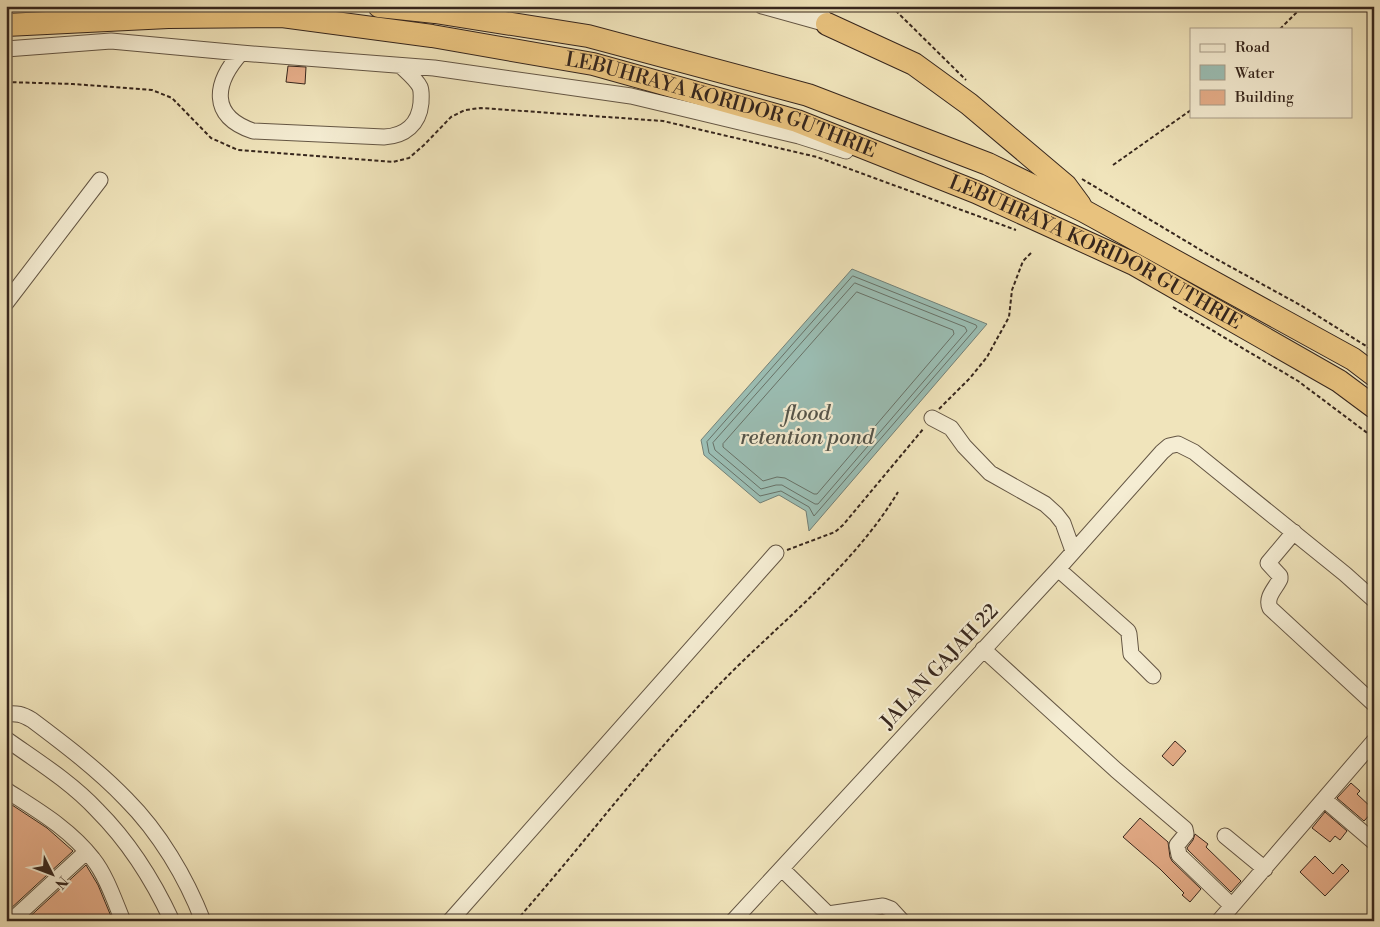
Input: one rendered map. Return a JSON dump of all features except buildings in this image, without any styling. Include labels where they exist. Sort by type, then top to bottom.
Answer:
[{"type":"highway","name":"LEBUHRAYA KORIDOR GUTHRIE","points":[[379,6],[434,12],[588,36],[808,95],[988,164],[1084,211],[1353,359],[1374,375]]},
{"type":"highway","points":[[822,15],[914,64],[969,104],[1066,186],[1084,211]]},
{"type":"highway","name":"LEBUHRAYA KORIDOR GUTHRIE","points":[[6,25],[168,17],[282,16],[441,38],[593,64],[797,121],[976,192],[1134,264],[1339,381],[1374,407]]},
{"type":"street","points":[[762,6],[822,15]]},
{"type":"street","points":[[6,49],[111,41],[434,68],[631,96],[799,136],[976,192]]},
{"type":"street","points":[[241,53],[230,65],[224,76],[220,85],[219,95],[227,114],[234,123],[253,131],[384,137],[403,133],[415,122],[419,115],[421,92],[419,85],[401,66]]},
{"type":"street","points":[[6,303],[100,180]]},
{"type":"street","points":[[932,418],[951,428],[964,446],[990,473],[1037,500],[1056,514],[1079,544]]},
{"type":"street","name":"JALAN GAJAH 22","points":[[733,921],[1169,446],[1178,444],[1194,452],[1294,532]]},
{"type":"street","points":[[1374,600],[1294,532],[1268,563],[1280,576],[1269,598],[1270,608],[1374,704]]},
{"type":"street","points":[[450,921],[776,554]]},
{"type":"street","points":[[1058,569],[1128,631],[1131,654],[1154,676]]},
{"type":"street","points":[[983,649],[1116,770],[1185,829],[1186,834],[1177,845],[1179,855],[1232,906]]},
{"type":"street","points":[[6,714],[23,714],[32,720],[102,776],[127,800],[168,851],[197,905],[203,921]]},
{"type":"street","points":[[6,739],[68,784],[108,822],[138,858],[172,921]]},
{"type":"street","points":[[1219,921],[1371,749]]},
{"type":"street","points":[[6,790],[60,826],[86,852],[100,869],[123,921]]},
{"type":"street","points":[[1325,800],[1374,842]]},
{"type":"street","points":[[1225,836],[1260,875]]},
{"type":"street","points":[[11,921],[86,852]]},
{"type":"street","points":[[782,869],[832,918],[883,906],[891,909],[902,921]]},
{"type":"path","points":[[891,6],[967,81]]},
{"type":"path","points":[[1281,28],[1303,6]]},
{"type":"path","points":[[6,82],[73,84],[152,90],[172,98],[211,138],[238,150],[393,162],[409,158],[424,146],[451,117],[465,110],[481,108],[663,121],[817,157],[1016,230]]},
{"type":"path","points":[[1113,165],[1190,111]]},
{"type":"path","points":[[1080,177],[1209,255],[1302,306],[1374,351]]},
{"type":"path","points":[[1166,303],[1298,381],[1374,438]]},
{"type":"path","points":[[516,921],[668,740],[713,690],[837,570],[884,515],[898,492]]},
{"type":"water","name":"flood retention pond","points":[[852,269],[987,324],[809,531],[806,511],[779,495],[760,503],[704,455],[701,440]]}]
